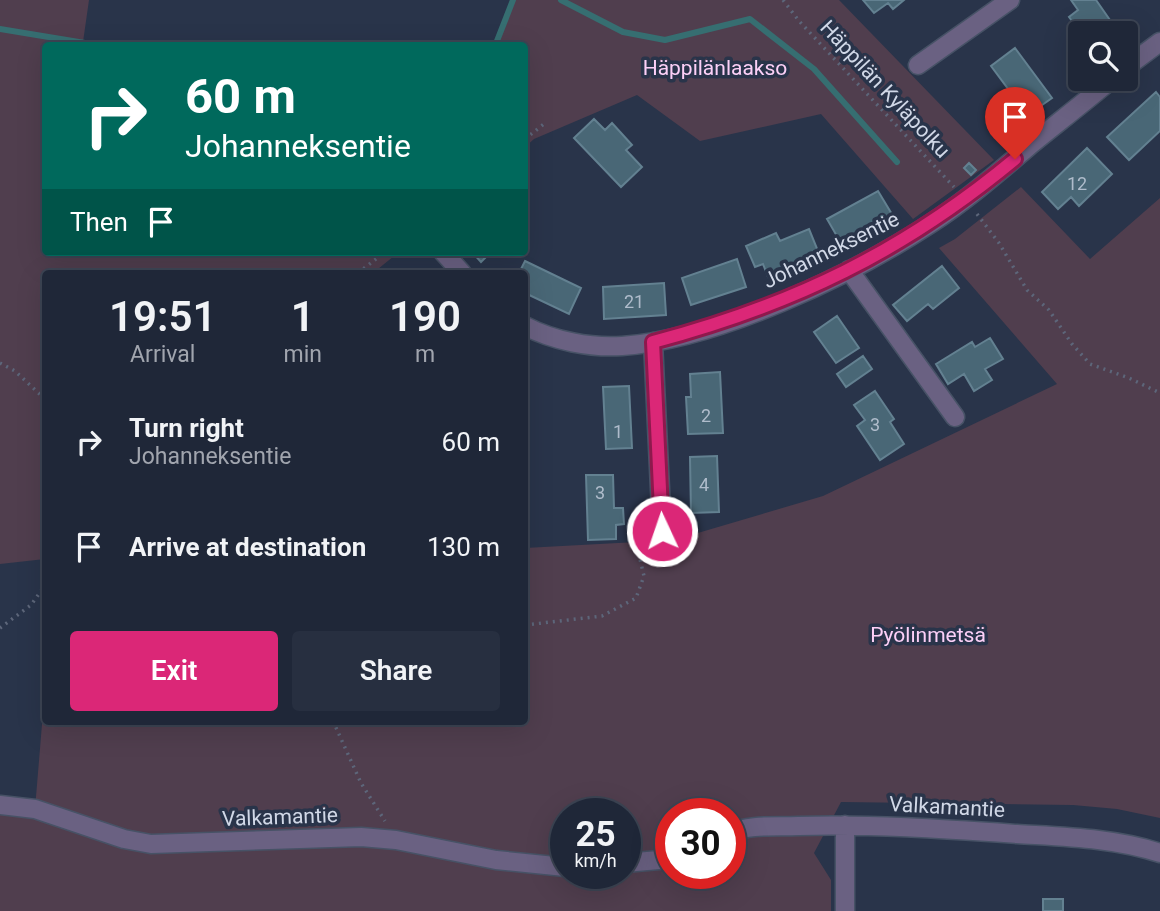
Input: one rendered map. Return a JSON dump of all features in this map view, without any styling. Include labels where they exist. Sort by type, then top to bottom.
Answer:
[{"type":"street","points":[[918,65],[1010,0]]},
{"type":"street","points":[[1138,58],[1160,42]]},
{"type":"street","name":"Johanneksentie","points":[[528,328],[541,334],[588,345],[620,346],[653,342],[743,317],[806,291],[898,244],[966,199],[1097,91]]},
{"type":"street","points":[[447,256],[459,270]]},
{"type":"street","points":[[849,270],[955,417]]},
{"type":"street","points":[[653,342],[662,531]]},
{"type":"street","name":"Valkamantie","points":[[0,805],[35,809],[124,839],[151,844],[361,837],[396,840],[496,860],[550,865]]},
{"type":"street","points":[[845,825],[845,911]]},
{"type":"street","name":"Valkamantie","points":[[746,828],[845,825],[935,828],[1107,841],[1140,846],[1160,853]]},
{"type":"path","name":"Häppilän Kyläpolku","points":[[783,0],[966,199],[999,243],[1027,290],[1049,310],[1072,344],[1090,364],[1160,393]]},
{"type":"path","points":[[528,137],[544,124]]},
{"type":"path","points":[[362,270],[380,256]]},
{"type":"path","points":[[0,363],[15,371],[42,396]]},
{"type":"path","points":[[528,625],[603,616],[636,598],[644,576],[638,551]]},
{"type":"path","points":[[0,628],[31,605],[42,590]]},
{"type":"path","points":[[335,725],[361,783],[396,840]]},
{"type":"green space","points":[[0,0],[89,0],[83,42],[42,42],[42,256],[394,256],[377,270],[42,270],[42,559],[0,564]]},
{"type":"green space","name":"Häppilänlaakso","points":[[513,0],[839,0],[994,160],[913,219],[821,114],[700,141],[637,95],[534,139],[528,144],[528,42],[497,42]]},
{"type":"green space","name":"Pyölinmetsä","points":[[1021,187],[1090,259],[1160,198],[1160,818],[1117,809],[1073,805],[841,802],[814,853],[831,880],[831,911],[0,911],[0,805],[35,809],[42,724],[528,725],[528,548],[674,540],[823,496],[1057,384],[939,248],[955,239]]},
{"type":"building","points":[[863,0],[904,0],[893,9],[888,3],[874,13]]},
{"type":"building","points":[[1071,0],[1096,0],[1111,21],[1072,21],[1069,17],[1078,10]]},
{"type":"building","points":[[1015,48],[1052,98],[1035,110],[1030,104],[1023,109],[991,66]]},
{"type":"building","points":[[1156,92],[1160,97],[1160,131],[1129,160],[1107,137]]},
{"type":"building","points":[[594,119],[605,130],[612,123],[632,145],[626,150],[642,167],[621,187],[574,138]]},
{"type":"building","points":[[1087,148],[1112,174],[1079,206],[1071,197],[1058,209],[1042,192]]},
{"type":"building","points":[[969,163],[976,170],[971,175],[964,168]]},
{"type":"building","points":[[878,191],[893,216],[842,245],[827,219]]},
{"type":"building","points":[[809,229],[820,256],[768,277],[763,264],[755,267],[746,246],[776,233],[780,241]]},
{"type":"building","points":[[476,256],[487,256],[481,262]]},
{"type":"building","points":[[737,259],[746,287],[691,305],[682,278]]},
{"type":"building","points":[[525,261],[581,288],[569,314],[528,294],[528,270],[520,270]]},
{"type":"building","points":[[942,266],[959,288],[933,309],[928,304],[907,321],[893,305]]},
{"type":"building","points":[[664,283],[666,315],[604,319],[603,287]]},
{"type":"building","points":[[837,316],[859,348],[836,363],[814,332]]},
{"type":"building","points":[[990,338],[1003,359],[985,369],[992,380],[974,391],[964,374],[948,384],[936,364],[972,342],[975,347]]},
{"type":"building","points":[[863,356],[872,369],[846,387],[837,374]]},
{"type":"building","points":[[720,372],[723,433],[688,434],[686,397],[691,397],[690,374]]},
{"type":"building","points":[[629,386],[632,448],[606,449],[603,387]]},
{"type":"building","points":[[875,391],[894,419],[890,422],[904,444],[880,460],[857,426],[865,420],[854,405]]},
{"type":"building","points":[[717,456],[719,512],[691,513],[690,457]]},
{"type":"building","points":[[586,475],[613,475],[614,508],[623,508],[624,524],[616,525],[616,539],[588,540]]},
{"type":"building","points":[[1043,899],[1063,899],[1063,911],[1043,911]]},
{"type":"waterway","points":[[497,42],[513,0]]},
{"type":"waterway","points":[[561,0],[623,32],[665,40],[750,19],[814,69],[897,162]]},
{"type":"waterway","points":[[0,29],[79,42]]},
{"type":"route","points":[[662,531],[653,342],[743,317],[849,270],[932,223],[1015,159]]}]
